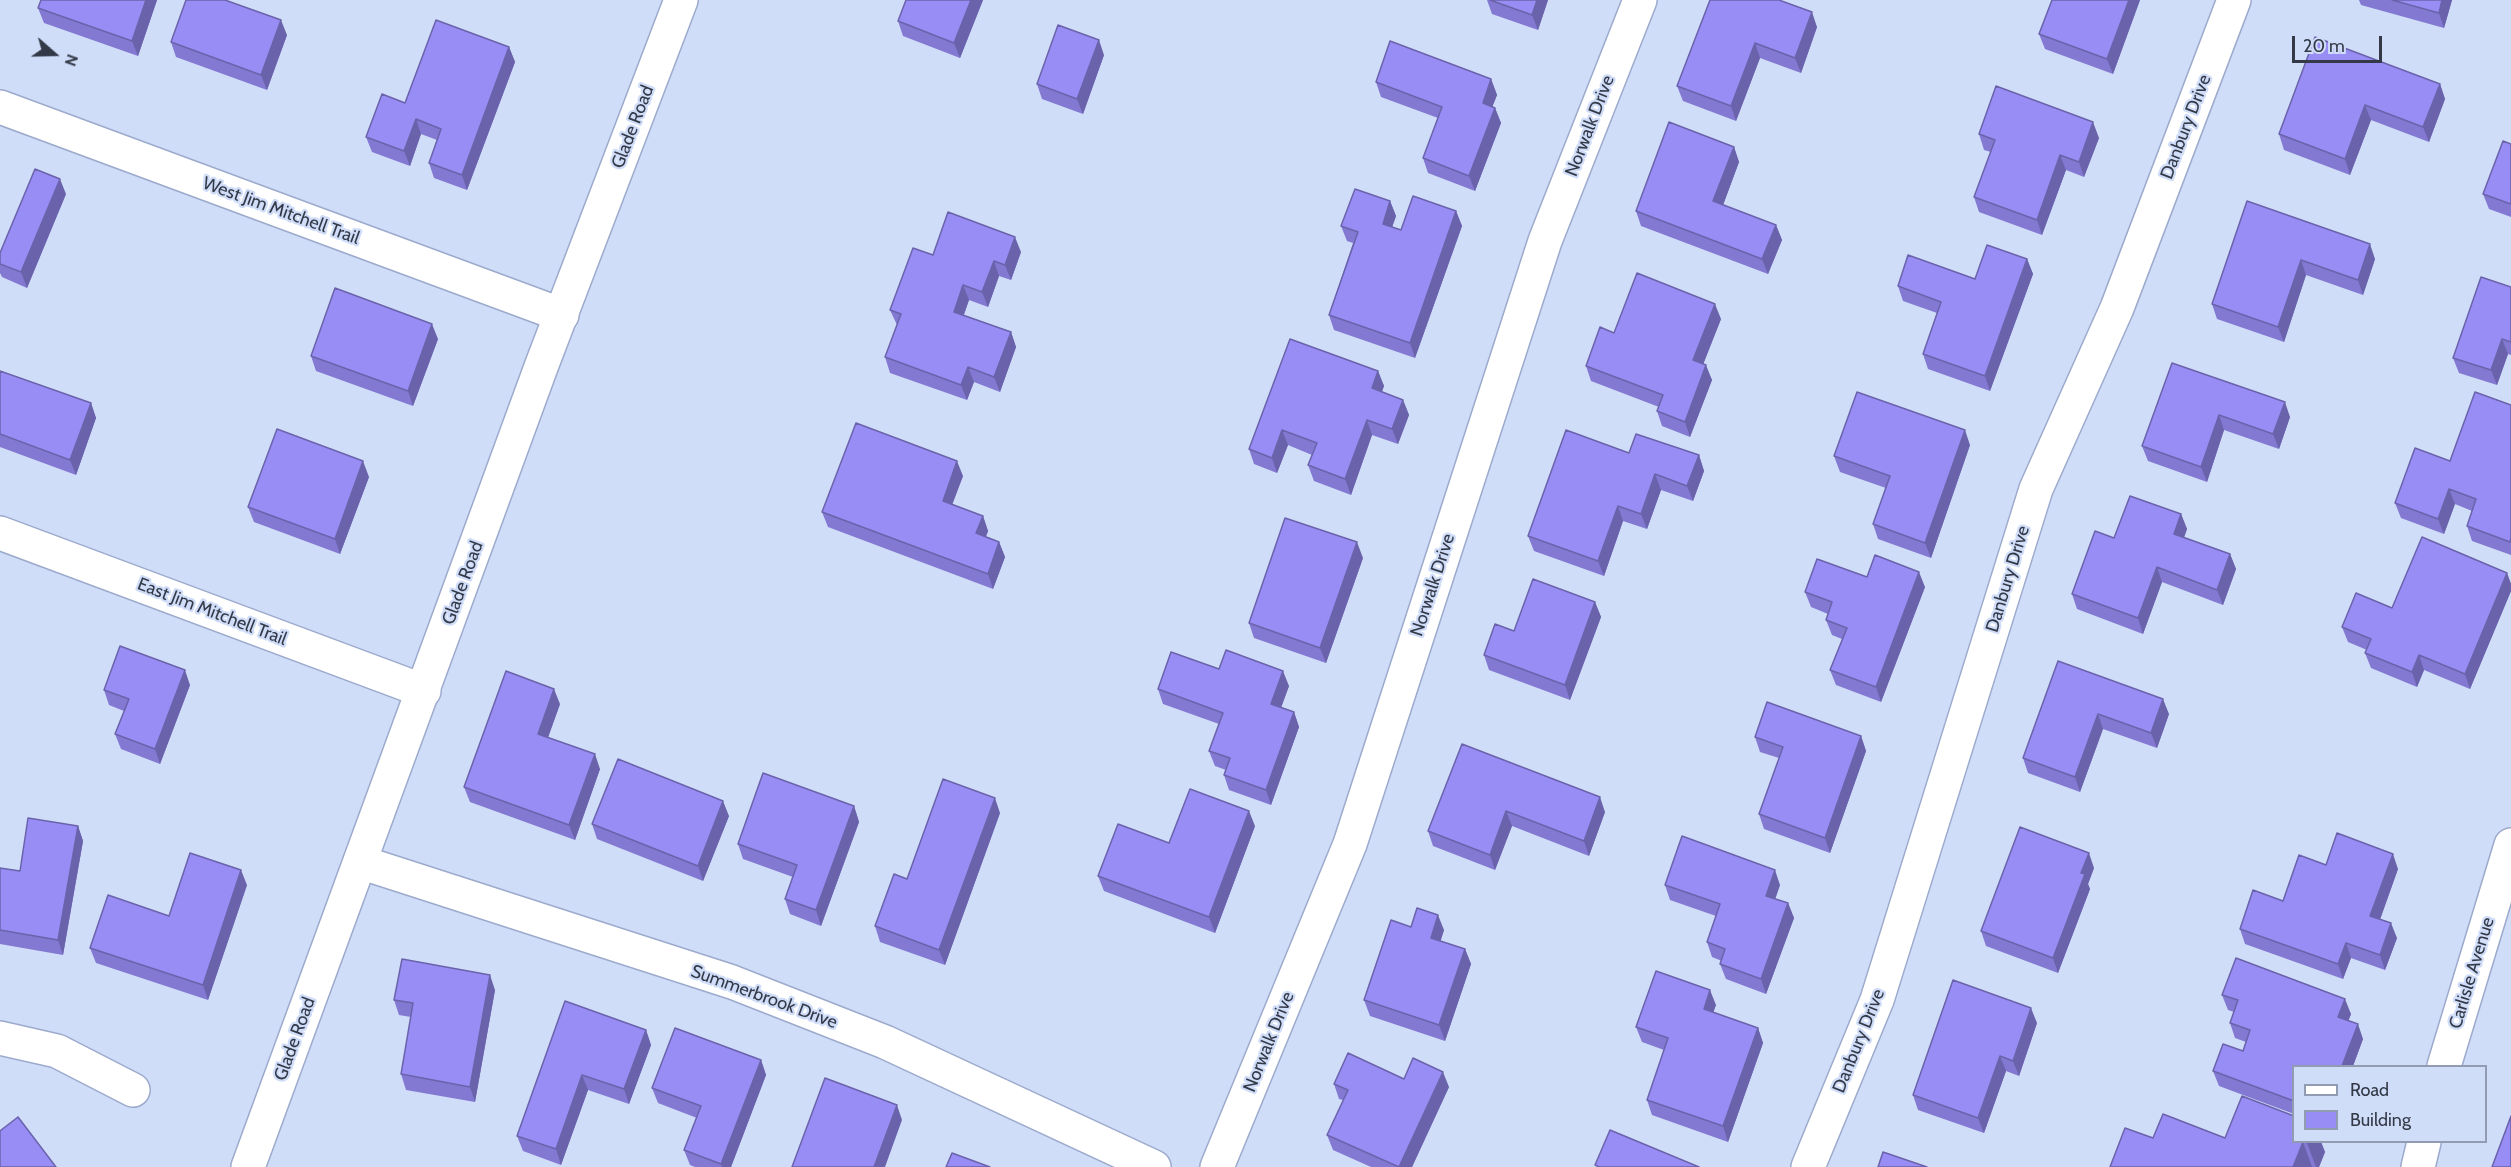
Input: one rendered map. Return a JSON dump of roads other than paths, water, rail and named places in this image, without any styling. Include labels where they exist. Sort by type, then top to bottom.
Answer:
[{"type":"street","name":"Glade Road","points":[[248,1167],[562,315],[681,0]]},
{"type":"street","name":"Norwalk Drive","points":[[1217,1167],[1350,844],[1545,242],[1640,0]]},
{"type":"street","name":"Danbury Drive","points":[[1808,1167],[1877,1000],[2036,489],[2117,308],[2234,0]]},
{"type":"street","name":"West Jim Mitchell Trail","points":[[0,107],[562,315]]},
{"type":"street","name":"East Jim Mitchell Trail","points":[[0,533],[424,691]]},
{"type":"street","name":"Carlisle Avenue","points":[[2444,1065],[2511,845]]},
{"type":"street","name":"Summerbrook Drive","points":[[360,862],[732,982],[885,1042],[1154,1167]]},
{"type":"street","points":[[0,1038],[57,1051],[133,1090]]},
{"type":"street","points":[[2418,1167],[2424,1143]]}]
